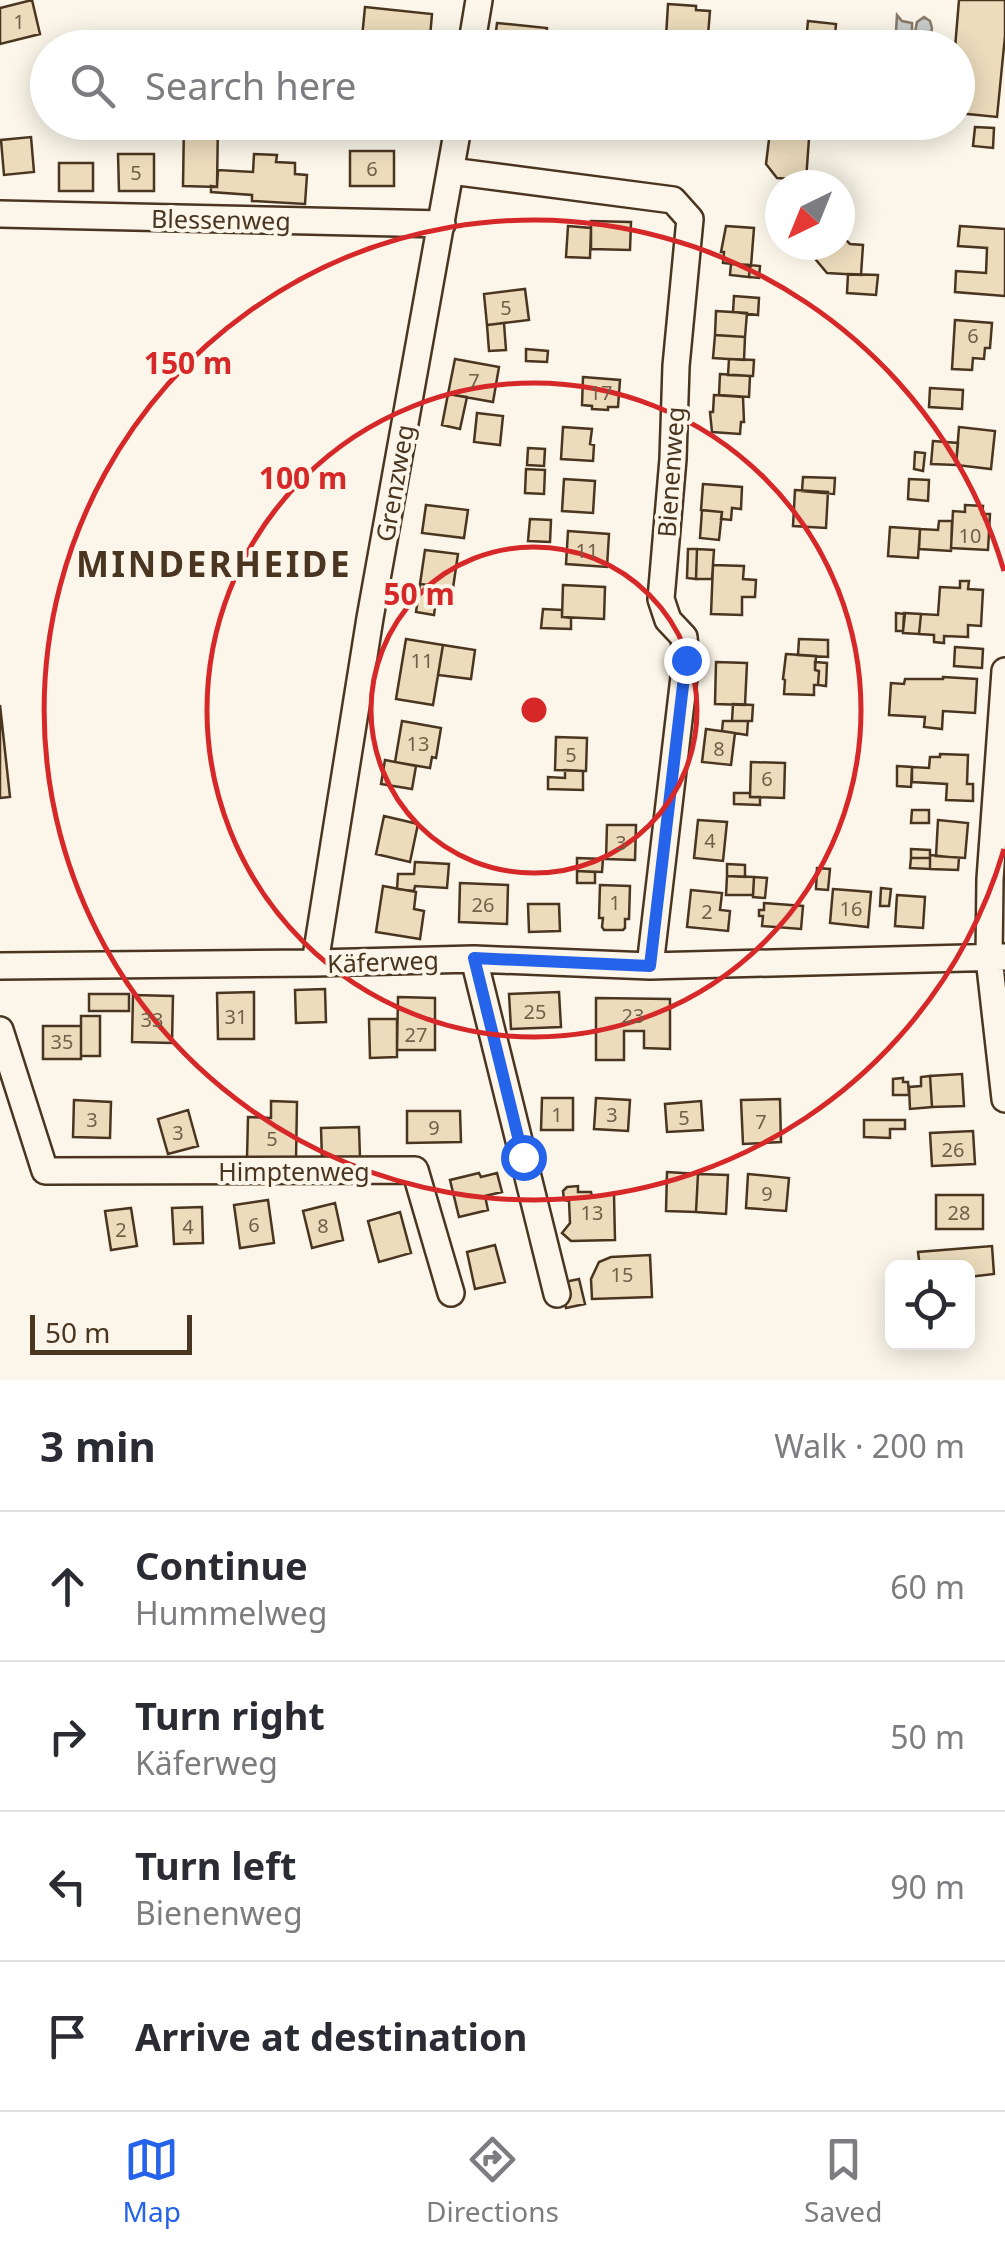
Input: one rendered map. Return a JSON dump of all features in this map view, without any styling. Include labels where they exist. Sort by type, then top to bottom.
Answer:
[{"type":"street","points":[[475,30],[479,0]]},
{"type":"street","name":"Grenzweg","points":[[315,963],[370,618],[456,140]]},
{"type":"street","name":"Bienenweg","points":[[451,171],[673,200],[690,220],[661,599],[668,620],[684,636],[686,660],[650,966]]},
{"type":"street","name":"Blessenweg","points":[[0,214],[442,224]]},
{"type":"street","points":[[1005,671],[990,880],[1005,1099]]},
{"type":"street","name":"Käferweg","points":[[0,966],[474,958],[650,966],[997,957]]},
{"type":"street","points":[[474,958],[557,1294]]},
{"type":"street","name":"Himptenweg","points":[[0,1030],[45,1171],[416,1170],[451,1293]]},
{"type":"shaded area","points":[[897,15],[912,23],[912,30],[896,30]]},
{"type":"shaded area","points":[[924,17],[932,28],[915,30],[917,22]]},
{"type":"building","points":[[32,0],[39,30],[30,30],[30,36],[0,44],[0,8]]},
{"type":"building","points":[[959,0],[1005,0],[997,117],[975,115],[975,30],[956,30]]},
{"type":"building","points":[[668,4],[710,11],[708,30],[666,30]]},
{"type":"building","points":[[365,7],[432,14],[431,30],[363,30]]},
{"type":"building","points":[[808,21],[836,24],[835,30],[807,30]]},
{"type":"building","points":[[497,23],[547,28],[547,30],[496,30]]},
{"type":"building","points":[[975,127],[994,128],[993,148],[973,146]]},
{"type":"building","points":[[30,137],[34,172],[4,175],[1,140]]},
{"type":"building","points":[[184,140],[218,140],[217,187],[183,186]]},
{"type":"building","points":[[769,140],[809,140],[807,170],[771,170],[766,164]]},
{"type":"building","points":[[350,151],[394,151],[394,186],[350,186]]},
{"type":"building","points":[[118,154],[154,154],[154,191],[119,191]]},
{"type":"building","points":[[254,154],[277,155],[276,162],[295,163],[295,174],[307,175],[305,204],[252,201],[252,195],[211,192],[211,186],[217,187],[218,170],[253,172]]},
{"type":"building","points":[[59,163],[93,163],[93,191],[59,191]]},
{"type":"building","points":[[591,221],[631,222],[630,250],[591,249]]},
{"type":"building","points":[[568,226],[591,228],[590,258],[566,257]]},
{"type":"building","points":[[726,226],[754,228],[751,266],[723,263]]},
{"type":"building","points":[[960,226],[1005,229],[1005,296],[955,292],[956,271],[986,273],[987,248],[958,246]]},
{"type":"building","points":[[855,244],[863,245],[861,275],[827,273],[816,260],[855,260]]},
{"type":"building","points":[[731,264],[750,265],[749,277],[730,275]]},
{"type":"building","points":[[750,265],[760,266],[759,278],[749,277]]},
{"type":"building","points":[[848,274],[878,275],[876,295],[847,293]]},
{"type":"building","points":[[525,289],[529,320],[487,325],[484,294]]},
{"type":"building","points":[[734,296],[759,298],[758,315],[733,312]]},
{"type":"building","points":[[716,311],[747,313],[745,337],[715,335]]},
{"type":"building","points":[[955,320],[992,323],[990,348],[985,348],[984,359],[973,358],[972,370],[952,369]]},
{"type":"building","points":[[504,323],[506,350],[489,351],[487,325]]},
{"type":"building","points":[[715,335],[745,337],[744,360],[713,358]]},
{"type":"building","points":[[526,349],[548,351],[547,362],[526,361]]},
{"type":"building","points":[[455,359],[499,367],[493,402],[448,394]]},
{"type":"building","points":[[729,359],[754,360],[753,376],[728,375]]},
{"type":"building","points":[[720,374],[750,376],[749,397],[719,395]]},
{"type":"building","points":[[583,377],[620,380],[618,407],[608,410],[582,405]]},
{"type":"building","points":[[930,388],[963,390],[962,409],[929,407]]},
{"type":"building","points":[[448,394],[467,397],[460,429],[442,425]]},
{"type":"building","points":[[714,395],[743,397],[744,422],[740,434],[712,432],[710,412]]},
{"type":"building","points":[[477,413],[503,416],[500,445],[474,442]]},
{"type":"building","points":[[563,427],[592,429],[593,461],[561,459]]},
{"type":"building","points":[[959,427],[995,431],[991,469],[956,465]]},
{"type":"building","points":[[933,441],[958,443],[956,465],[931,464]]},
{"type":"building","points":[[528,448],[545,449],[544,466],[527,465]]},
{"type":"building","points":[[915,452],[925,453],[923,471],[914,469]]},
{"type":"building","points":[[526,469],[545,470],[544,494],[525,493]]},
{"type":"building","points":[[803,477],[835,478],[834,494],[802,491]]},
{"type":"building","points":[[564,479],[595,481],[593,513],[562,511]]},
{"type":"building","points":[[909,479],[929,480],[928,501],[908,499]]},
{"type":"building","points":[[703,484],[742,487],[741,509],[732,508],[731,520],[721,519],[722,512],[701,510]]},
{"type":"building","points":[[795,490],[828,492],[826,528],[793,526]]},
{"type":"building","points":[[426,505],[468,510],[464,538],[422,533]]},
{"type":"building","points":[[965,505],[983,506],[982,514],[990,514],[988,550],[951,548],[953,511],[965,512]]},
{"type":"building","points":[[702,510],[722,512],[719,540],[700,538]]},
{"type":"building","points":[[530,519],[551,520],[550,542],[528,541]]},
{"type":"building","points":[[939,521],[952,521],[951,551],[919,549],[920,529],[938,530]]},
{"type":"building","points":[[890,527],[920,529],[918,558],[888,556]]},
{"type":"building","points":[[568,531],[609,534],[607,567],[566,564]]},
{"type":"building","points":[[688,549],[697,549],[696,579],[687,578]]},
{"type":"building","points":[[697,549],[714,550],[712,579],[696,579]]},
{"type":"building","points":[[425,550],[458,554],[453,588],[420,584]]},
{"type":"building","points":[[713,565],[744,566],[743,579],[756,580],[755,597],[742,597],[742,615],[711,614]]},
{"type":"building","points":[[960,581],[969,581],[968,589],[983,590],[981,626],[968,625],[968,637],[944,636],[944,643],[934,642],[934,635],[919,634],[921,614],[938,615],[940,587],[960,588]]},
{"type":"building","points":[[420,584],[438,586],[434,615],[416,612]]},
{"type":"building","points":[[563,585],[605,587],[604,619],[562,617]]},
{"type":"building","points":[[543,609],[562,610],[562,617],[571,618],[571,629],[541,628]]},
{"type":"building","points":[[896,613],[905,614],[903,631],[896,631]]},
{"type":"building","points":[[904,613],[921,614],[919,634],[903,633]]},
{"type":"building","points":[[406,639],[443,645],[433,705],[396,699]]},
{"type":"building","points":[[799,639],[828,640],[828,657],[798,655]]},
{"type":"building","points":[[443,645],[475,650],[471,679],[438,675]]},
{"type":"building","points":[[955,647],[983,649],[982,668],[954,666]]},
{"type":"building","points":[[786,654],[816,656],[815,670],[819,671],[814,695],[784,694]]},
{"type":"building","points":[[716,662],[747,663],[745,705],[715,704]]},
{"type":"building","points":[[815,662],[827,663],[826,686],[818,685]]},
{"type":"building","points":[[943,677],[977,679],[975,713],[943,711],[942,729],[924,727],[925,717],[889,715],[891,683]]},
{"type":"building","points":[[733,704],[753,705],[752,721],[732,721]]},
{"type":"building","points":[[0,705],[10,797],[0,798]]},
{"type":"building","points":[[402,721],[441,728],[436,758],[432,757],[430,768],[395,762]]},
{"type":"building","points":[[723,721],[748,721],[747,735],[722,731]]},
{"type":"building","points":[[706,729],[735,733],[731,765],[702,762]]},
{"type":"building","points":[[556,737],[587,738],[586,771],[555,770]]},
{"type":"building","points":[[968,755],[967,784],[973,784],[973,801],[946,800],[947,784],[912,782],[912,767],[929,768],[930,757]]},
{"type":"building","points":[[385,760],[416,766],[412,789],[381,784]]},
{"type":"building","points":[[751,762],[785,763],[784,798],[750,797]]},
{"type":"building","points":[[897,766],[912,767],[911,787],[897,786]]},
{"type":"building","points":[[565,770],[583,771],[583,790],[548,789],[548,777],[565,778]]},
{"type":"building","points":[[734,793],[760,797],[760,805],[734,804]]},
{"type":"building","points":[[912,810],[929,810],[929,823],[911,823]]},
{"type":"building","points":[[384,816],[418,824],[410,862],[376,854]]},
{"type":"building","points":[[698,820],[727,822],[723,861],[694,858]]},
{"type":"building","points":[[938,820],[968,823],[965,858],[936,856]]},
{"type":"building","points":[[607,825],[636,825],[635,860],[606,859]]},
{"type":"building","points":[[911,849],[930,850],[930,858],[911,858]]},
{"type":"building","points":[[930,855],[959,858],[958,870],[930,869]]},
{"type":"building","points":[[577,858],[603,859],[602,872],[577,871]]},
{"type":"building","points":[[911,858],[930,858],[930,869],[910,868]]},
{"type":"building","points":[[415,862],[449,864],[447,888],[397,889],[398,874],[414,874]]},
{"type":"building","points":[[727,864],[745,865],[745,877],[727,876]]},
{"type":"building","points":[[817,868],[830,869],[828,890],[816,889]]},
{"type":"building","points":[[577,871],[595,872],[595,883],[577,883]]},
{"type":"building","points":[[727,876],[754,877],[753,895],[726,895]]},
{"type":"building","points":[[754,877],[767,878],[765,898],[753,897]]},
{"type":"building","points":[[460,883],[508,885],[507,924],[459,922]]},
{"type":"building","points":[[600,885],[630,886],[629,919],[625,919],[623,930],[602,927]]},
{"type":"building","points":[[383,886],[416,892],[414,909],[424,911],[420,939],[376,932]]},
{"type":"building","points":[[881,888],[891,889],[889,906],[880,906]]},
{"type":"building","points":[[833,889],[871,892],[868,927],[830,923]]},
{"type":"building","points":[[691,890],[722,893],[720,910],[730,911],[728,931],[687,927]]},
{"type":"building","points":[[897,895],[925,897],[923,928],[895,926]]},
{"type":"building","points":[[764,903],[803,906],[801,929],[762,926],[759,910],[764,910]]},
{"type":"building","points":[[528,904],[559,904],[560,931],[529,932]]},
{"type":"building","points":[[325,989],[326,1022],[296,1023],[295,990]]},
{"type":"building","points":[[254,992],[254,1039],[218,1039],[217,993]]},
{"type":"building","points":[[559,992],[561,1027],[511,1029],[509,994]]},
{"type":"building","points":[[89,994],[129,994],[129,1011],[89,1011]]},
{"type":"building","points":[[133,995],[173,996],[172,1043],[132,1042]]},
{"type":"building","points":[[398,997],[435,998],[435,1050],[397,1050]]},
{"type":"building","points":[[596,998],[670,999],[670,1049],[644,1048],[644,1031],[624,1031],[624,1060],[596,1060]]},
{"type":"building","points":[[81,1016],[100,1016],[100,1056],[81,1056]]},
{"type":"building","points":[[369,1019],[397,1019],[397,1057],[370,1058]]},
{"type":"building","points":[[43,1026],[81,1026],[81,1059],[43,1059]]},
{"type":"building","points":[[962,1074],[964,1106],[932,1107],[930,1076]]},
{"type":"building","points":[[930,1076],[932,1107],[910,1109],[909,1087],[921,1086],[921,1077]]},
{"type":"building","points":[[903,1078],[903,1082],[908,1082],[909,1095],[893,1095],[893,1079]]},
{"type":"building","points":[[542,1098],[573,1098],[573,1130],[541,1130]]},
{"type":"building","points":[[596,1098],[630,1100],[628,1131],[594,1129]]},
{"type":"building","points":[[780,1099],[781,1142],[743,1144],[741,1100]]},
{"type":"building","points":[[74,1100],[111,1102],[110,1138],[73,1137]]},
{"type":"building","points":[[271,1101],[297,1102],[296,1160],[247,1158],[248,1117],[271,1118]]},
{"type":"building","points":[[701,1101],[703,1130],[667,1132],[665,1104]]},
{"type":"building","points":[[188,1110],[198,1146],[168,1154],[158,1119]]},
{"type":"building","points":[[407,1111],[460,1111],[461,1142],[407,1143]]},
{"type":"building","points":[[864,1120],[905,1120],[905,1129],[890,1129],[890,1138],[864,1137]]},
{"type":"building","points":[[359,1127],[360,1158],[322,1159],[321,1128]]},
{"type":"building","points":[[973,1131],[975,1164],[932,1166],[930,1133]]},
{"type":"building","points":[[667,1172],[698,1174],[696,1212],[666,1211]]},
{"type":"building","points":[[479,1173],[481,1177],[497,1173],[502,1192],[485,1196],[488,1210],[459,1217],[450,1180]]},
{"type":"building","points":[[698,1174],[728,1175],[726,1214],[696,1212]]},
{"type":"building","points":[[748,1174],[789,1178],[786,1211],[746,1208]]},
{"type":"building","points":[[578,1186],[578,1192],[591,1192],[592,1196],[614,1194],[615,1240],[571,1241],[562,1233],[570,1223],[569,1201],[564,1200],[563,1191]]},
{"type":"building","points":[[936,1195],[983,1195],[983,1229],[936,1229]]},
{"type":"building","points":[[268,1200],[274,1243],[240,1248],[234,1205]]},
{"type":"building","points":[[335,1203],[343,1240],[312,1248],[303,1211]]},
{"type":"building","points":[[202,1207],[203,1243],[174,1244],[172,1208]]},
{"type":"building","points":[[131,1208],[137,1246],[111,1250],[105,1211]]},
{"type":"building","points":[[400,1212],[411,1253],[379,1262],[368,1221]]},
{"type":"building","points":[[495,1245],[505,1282],[475,1289],[467,1252]]},
{"type":"building","points":[[992,1246],[994,1274],[975,1276],[975,1260],[919,1260],[918,1252]]},
{"type":"building","points":[[650,1255],[652,1297],[592,1299],[591,1279],[599,1262],[611,1257]]},
{"type":"building","points":[[579,1279],[585,1304],[566,1308],[560,1283]]},
{"type":"district","name":"MINDERHEIDE","points":[[214,563]]},
{"type":"route","points":[[523,1157],[474,958],[650,966],[686,660]]}]
